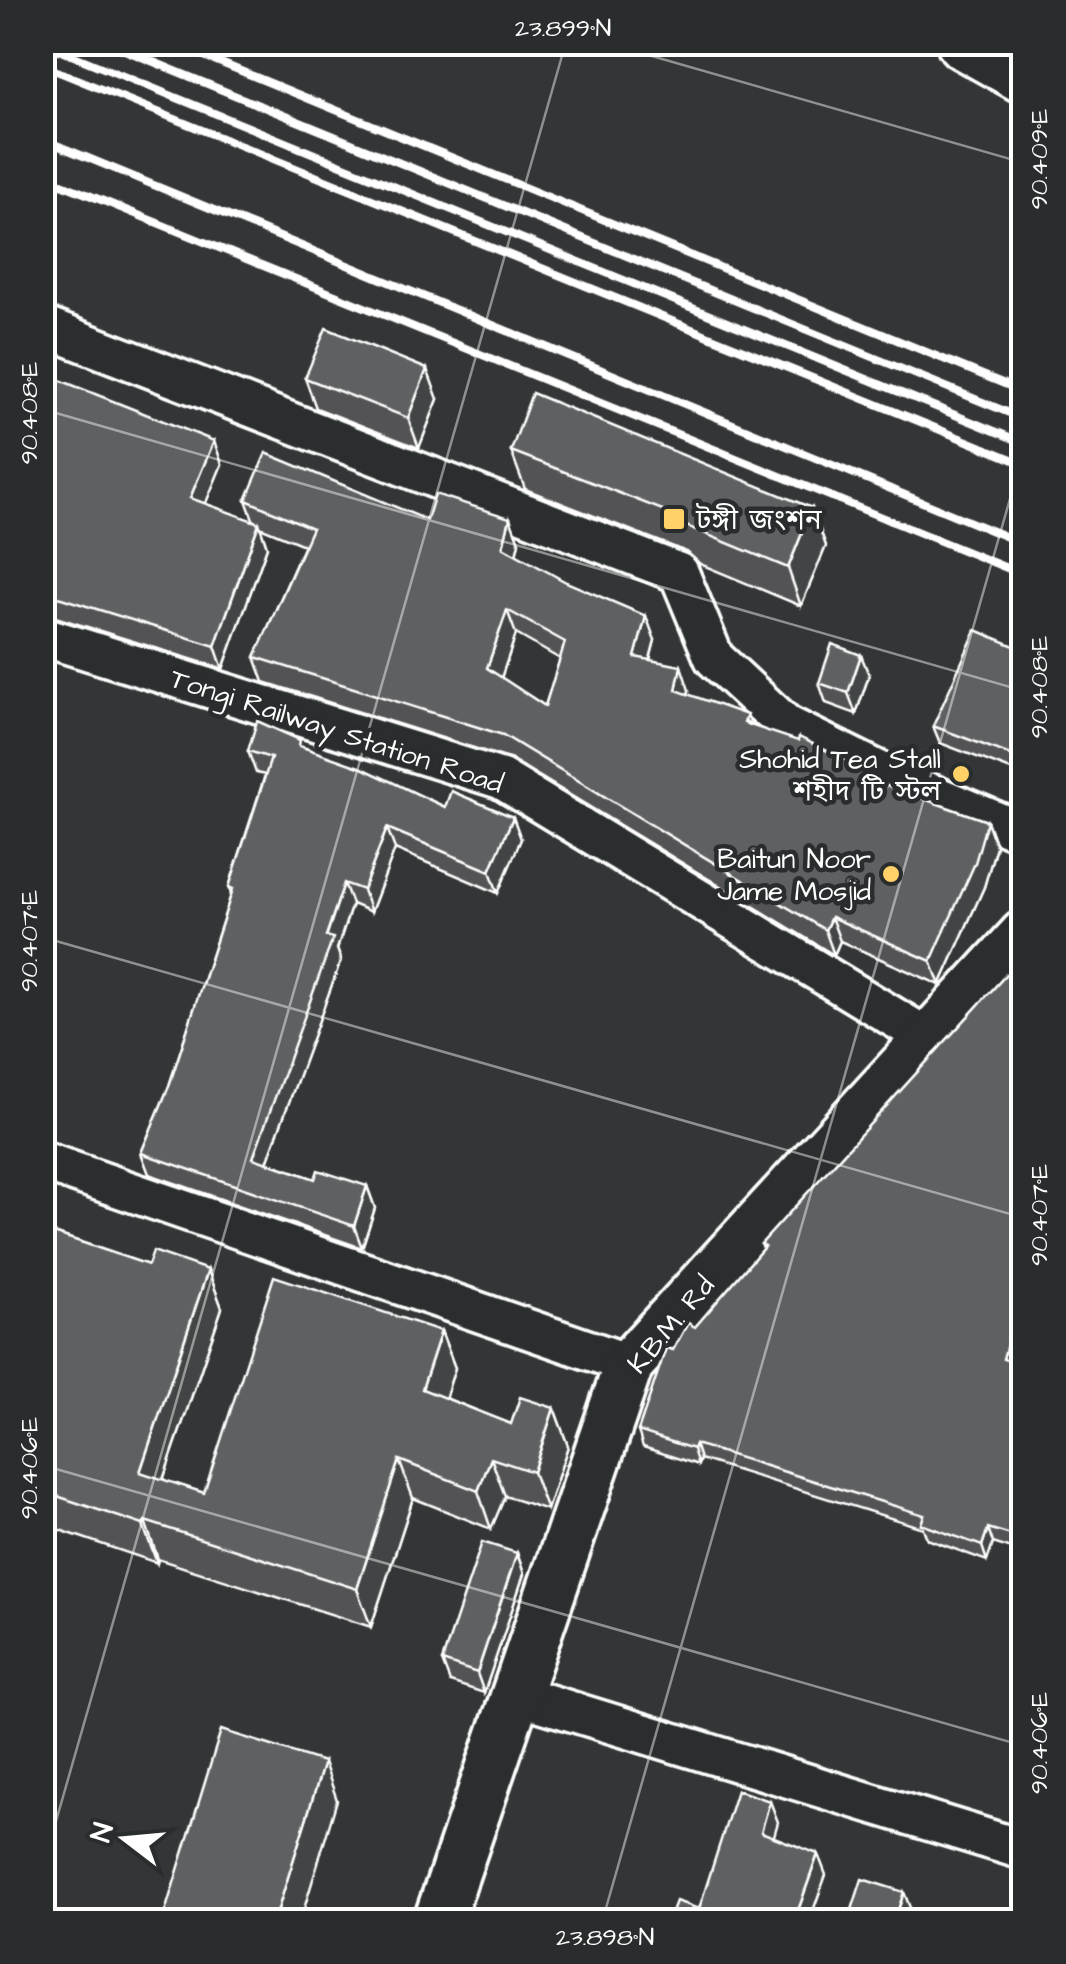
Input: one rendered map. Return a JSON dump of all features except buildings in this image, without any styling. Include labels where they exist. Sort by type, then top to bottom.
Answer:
[{"type":"main road","points":[[965,42],[1024,75]]},
{"type":"street","points":[[42,326],[679,573],[714,658],[786,725],[891,777],[1024,832]]},
{"type":"street","name":"Tongi Railway Station Road","points":[[42,636],[501,780],[928,1038]]},
{"type":"street","name":"K.B.M. Rd","points":[[438,1922],[629,1364],[1024,934]]},
{"type":"street","points":[[42,1161],[629,1364]]},
{"type":"street","points":[[515,1694],[1024,1850]]},
{"type":"railway","points":[[105,42],[1024,419]]},
{"type":"railway","points":[[170,42],[1024,392]]},
{"type":"railway","points":[[42,43],[1024,443]]},
{"type":"railway","points":[[42,65],[1024,464]]},
{"type":"railway","points":[[42,139],[1024,544]]},
{"type":"railway","points":[[42,176],[1024,575]]},
{"type":"place","name":"টঙ্গী জংশন","points":[[674,519]]},
{"type":"place","name":"Shohid Tea Stall শহীদ টি স্টল","points":[[961,774]]},
{"type":"place","name":"Baitun Noor Jame Mosjid","points":[[891,874]]}]
